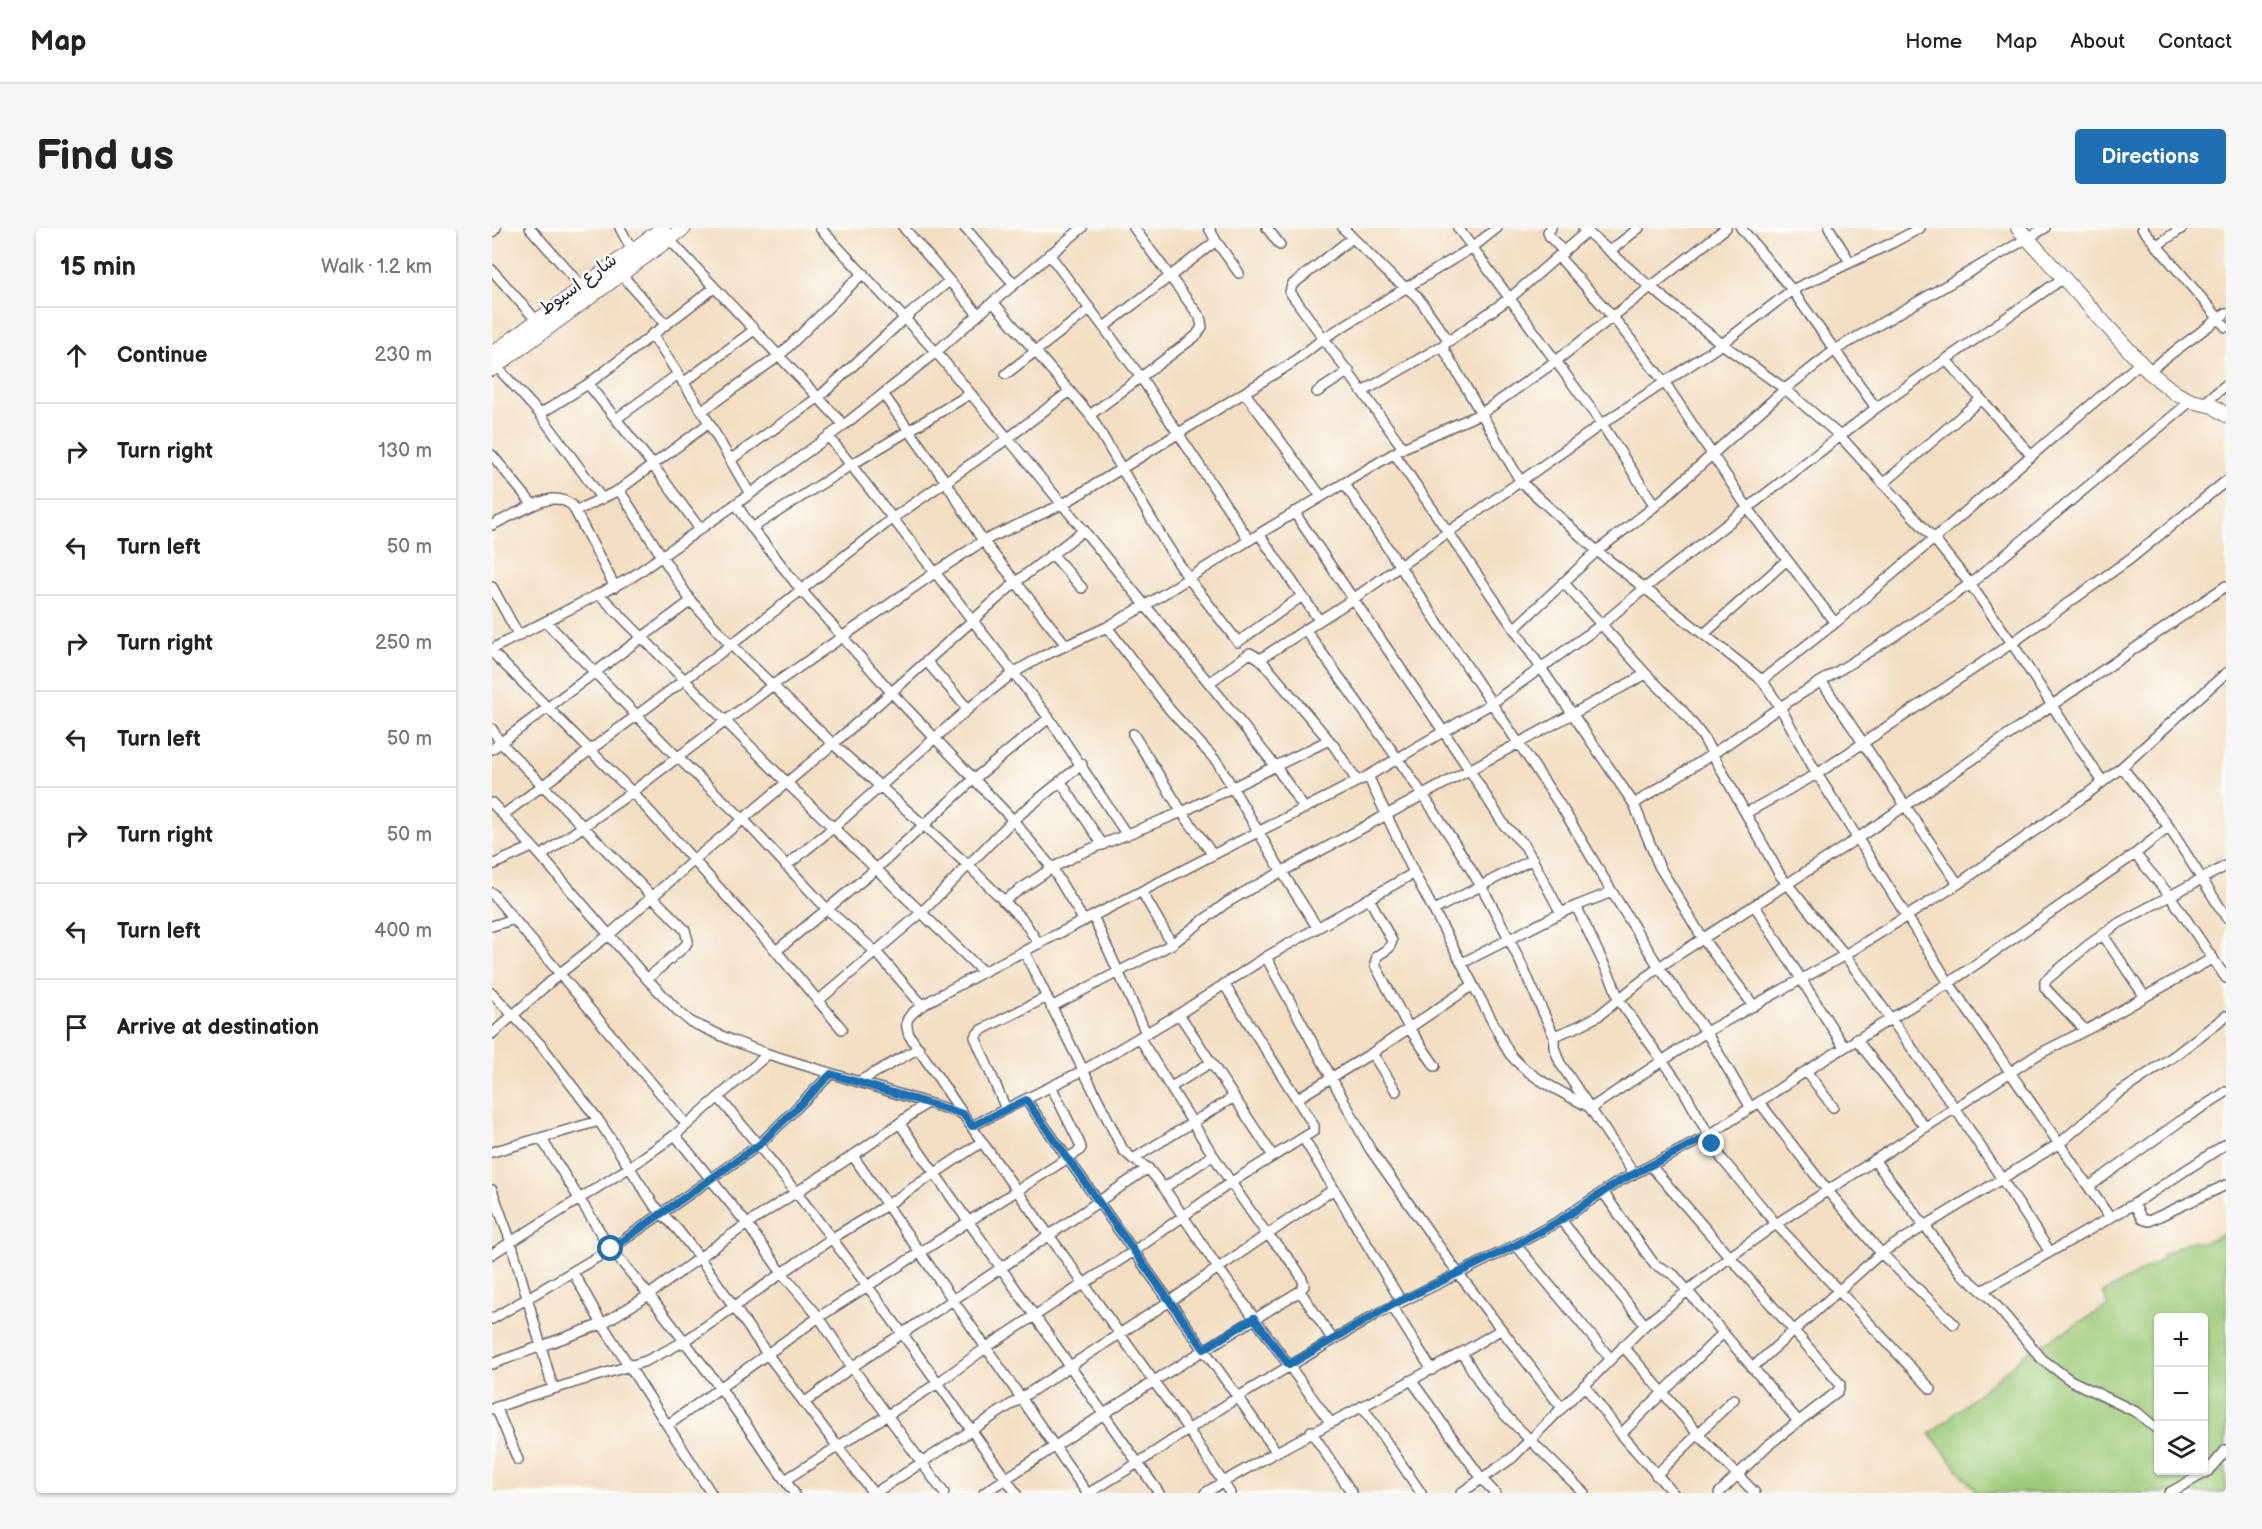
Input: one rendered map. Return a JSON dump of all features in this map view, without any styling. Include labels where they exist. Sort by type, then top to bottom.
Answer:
[{"type":"street","points":[[492,232],[496,228]]},
{"type":"street","points":[[530,228],[583,288]]},
{"type":"street","points":[[620,228],[632,250]]},
{"type":"street","name":"شارع اسيوط","points":[[493,363],[537,321],[632,250],[684,228]]},
{"type":"street","points":[[820,228],[936,352],[1063,504],[1209,682],[1276,767],[1304,808]]},
{"type":"street","points":[[904,228],[978,314]]},
{"type":"street","points":[[1090,415],[1196,336],[1202,327],[1200,317],[1134,228]]},
{"type":"street","points":[[1267,228],[1280,244]]},
{"type":"street","points":[[1343,228],[1390,276],[1422,302],[1521,482],[1547,508],[1598,551],[1762,680],[1949,983],[2110,1218]]},
{"type":"street","points":[[1458,228],[1602,424],[1655,506]]},
{"type":"street","points":[[541,856],[632,792],[773,685],[983,541],[1063,504],[1245,393],[1301,357],[1324,338],[1473,247],[1497,228]]},
{"type":"street","points":[[1551,228],[1548,232],[1550,237],[1562,255],[1665,383],[1747,507],[1834,623]]},
{"type":"street","points":[[1610,251],[1639,228]]},
{"type":"street","points":[[786,866],[1013,673],[1066,645],[1107,627],[1146,605],[1398,450],[1482,413],[1556,361],[1726,228]]},
{"type":"street","points":[[1741,228],[1792,290],[1876,408]]},
{"type":"street","points":[[1830,228],[1850,262]]},
{"type":"street","points":[[1260,659],[1353,599],[1602,424],[1722,344],[1792,290],[1920,228]]},
{"type":"street","points":[[1514,629],[1598,551],[1655,506],[1785,389],[1835,350],[2023,233],[2044,228]]},
{"type":"street","points":[[2142,228],[2222,316],[2226,327]]},
{"type":"street","points":[[2156,246],[2182,228]]},
{"type":"street","points":[[842,1029],[776,951],[632,792],[492,650],[615,586],[750,494],[844,426],[936,352],[1077,229]]},
{"type":"street","points":[[1212,229],[1216,241],[1239,273]]},
{"type":"street","points":[[970,230],[1014,284]]},
{"type":"street","points":[[1364,391],[1446,343],[1510,298],[1562,255],[1585,230],[1649,286],[1722,344],[1785,389],[1839,435],[1934,539],[1970,584],[2012,643],[2103,782]]},
{"type":"street","points":[[2023,233],[2062,279],[2144,367],[2167,388],[2197,403],[2213,406],[2226,415]]},
{"type":"street","points":[[666,234],[844,426]]},
{"type":"street","name":"شارع اسيوط","points":[[493,363],[621,274],[666,234]]},
{"type":"street","points":[[1352,238],[1290,289],[1295,301],[1364,391],[1448,533],[1634,804],[1659,866],[1703,939],[1754,1006]]},
{"type":"street","points":[[1104,327],[1216,241]]},
{"type":"street","points":[[1049,254],[1140,376],[1249,540]]},
{"type":"street","points":[[492,270],[537,321]]},
{"type":"street","points":[[702,411],[779,356],[862,273]]},
{"type":"street","points":[[621,274],[665,324]]},
{"type":"street","points":[[1230,1493],[1188,1429],[982,1142],[909,1035],[907,1023],[910,1016],[923,1006],[983,972],[1368,776],[1445,733],[1492,703],[1601,626],[1645,588],[1839,435],[2062,279]]},
{"type":"street","points":[[730,460],[819,397],[949,281]]},
{"type":"street","points":[[540,414],[588,384],[714,288]]},
{"type":"street","points":[[993,302],[1090,415],[1143,508],[1189,579],[1238,642],[1260,659],[1329,740],[1358,781]]},
{"type":"street","points":[[1006,374],[1089,310]]},
{"type":"street","points":[[1762,680],[1834,623],[2032,456],[2144,367],[2222,316]]},
{"type":"street","points":[[616,418],[754,330]]},
{"type":"street","points":[[652,334],[702,411],[750,494]]},
{"type":"street","points":[[1946,360],[2032,456]]},
{"type":"street","points":[[493,363],[540,414],[602,499]]},
{"type":"street","points":[[1317,392],[1349,371]]},
{"type":"street","points":[[588,384],[700,529]]},
{"type":"street","points":[[1634,804],[1970,584],[2197,403],[2226,385]]},
{"type":"street","points":[[503,815],[731,645],[892,518],[1007,439],[1070,392]]},
{"type":"street","points":[[1245,393],[1321,496]]},
{"type":"street","points":[[883,394],[946,482],[983,541],[1066,645]]},
{"type":"street","points":[[752,528],[851,465],[970,394]]},
{"type":"street","points":[[1883,484],[1981,399]]},
{"type":"street","points":[[576,511],[619,490],[708,423]]},
{"type":"street","points":[[829,437],[1049,718],[1128,835]]},
{"type":"street","points":[[492,455],[533,505]]},
{"type":"street","points":[[1746,813],[1818,774],[2012,643],[2130,559],[2226,481]]},
{"type":"street","points":[[1344,483],[1566,814],[1659,968],[1756,1105],[1881,1253],[1954,1324]]},
{"type":"street","points":[[619,490],[691,601],[731,645],[833,744],[969,866],[1023,920],[1039,944]]},
{"type":"street","points":[[492,525],[533,505],[547,500],[560,499],[572,505],[576,511],[615,586]]},
{"type":"street","points":[[736,504],[801,590],[891,692],[1012,820],[1052,868],[1088,918],[1118,973],[1143,1035],[1171,1087],[1230,1183],[1303,1279],[1304,1286],[1300,1291],[1204,1349],[984,1493]]},
{"type":"street","points":[[1294,512],[1445,733],[1504,825],[1525,846],[1561,913]]},
{"type":"street","points":[[492,1034],[559,974],[610,934],[694,860],[833,744],[1016,582],[1084,530]]},
{"type":"street","points":[[1258,534],[1319,620]]},
{"type":"street","points":[[1052,554],[1082,588]]},
{"type":"street","points":[[1704,634],[1787,560]]},
{"type":"street","points":[[1563,582],[1601,626],[1682,710],[1714,753],[1787,885],[1845,954],[1889,1019],[1955,1108],[2050,1252]]},
{"type":"street","points":[[1554,1036],[1589,1021],[1659,968],[1858,838],[2226,586]]},
{"type":"street","points":[[492,587],[519,636]]},
{"type":"street","points":[[600,595],[787,783],[983,972]]},
{"type":"street","points":[[1238,642],[1302,596]]},
{"type":"street","points":[[492,749],[691,601]]},
{"type":"street","points":[[546,622],[677,757],[743,819],[827,909],[877,953],[923,1006]]},
{"type":"street","points":[[1107,627],[1170,710],[1218,763],[1281,872],[1317,927]]},
{"type":"street","points":[[1305,629],[1422,795],[1481,886],[1510,938],[1554,1036],[1557,1059],[1634,1174]]},
{"type":"street","points":[[1209,682],[1250,653]]},
{"type":"street","points":[[927,662],[968,709]]},
{"type":"street","points":[[1591,1108],[1706,1032],[1845,954],[1958,884],[2103,782],[2226,673]]},
{"type":"street","points":[[1051,1007],[1172,944],[1226,903],[1281,872],[1646,674]]},
{"type":"street","points":[[1822,682],[1958,884]]},
{"type":"street","points":[[776,951],[876,869],[974,779],[1049,718]]},
{"type":"street","points":[[492,729],[500,742],[685,930],[688,941],[647,979]]},
{"type":"street","points":[[1133,734],[1182,812],[1213,855]]},
{"type":"street","points":[[1004,901],[1052,868],[1103,844],[1182,812],[1329,740]]},
{"type":"street","points":[[818,1001],[877,953],[921,913],[1012,820],[1082,764]]},
{"type":"street","points":[[2122,767],[2169,827],[2226,917]]},
{"type":"street","points":[[1368,776],[1414,873],[1504,1045],[1515,1061],[1539,1080],[1591,1108]]},
{"type":"street","points":[[1060,781],[1103,844]]},
{"type":"street","points":[[492,803],[610,934],[647,979],[691,1022],[768,1054],[963,1114]]},
{"type":"street","points":[[853,1156],[1088,1493],[1289,1365],[1397,1303],[1516,1245],[1634,1174],[1708,1136],[1856,1039],[1949,983],[2135,854],[2169,827]]},
{"type":"street","points":[[492,865],[532,847]]},
{"type":"street","points":[[2135,854],[2171,897],[2226,978]]},
{"type":"street","points":[[1434,910],[1533,860]]},
{"type":"street","points":[[2085,1030],[2045,988],[2044,983],[2048,977],[2103,935],[2134,915],[2226,866]]},
{"type":"street","points":[[972,1126],[1084,1070],[1179,1014],[1266,957],[1414,873]]},
{"type":"street","points":[[1143,892],[1172,944]]},
{"type":"street","points":[[1462,963],[1561,913],[1612,892]]},
{"type":"street","points":[[492,893],[687,1125]]},
{"type":"street","points":[[1369,898],[1392,941],[1389,948],[1377,956],[1376,965],[1409,1028],[1435,1066]]},
{"type":"street","points":[[1576,906],[1614,983],[1619,1000],[1684,1091],[1719,1155],[1776,1224],[1931,1389]]},
{"type":"street","points":[[1755,906],[1844,1047]]},
{"type":"street","points":[[492,926],[514,919]]},
{"type":"street","points":[[2103,935],[2145,997]]},
{"type":"street","points":[[1024,951],[1127,1155],[1148,1168],[1164,1188],[1218,1268],[1330,1422]]},
{"type":"street","points":[[1266,957],[1370,1149],[1500,1330],[1562,1408]]},
{"type":"street","points":[[1461,1493],[1502,1466],[1645,1325],[1731,1256],[1827,1190],[2008,1072],[2212,958]]},
{"type":"street","points":[[785,1480],[938,1383],[987,1347],[1085,1285],[1230,1183],[1315,1129],[1298,1098],[1224,984]]},
{"type":"street","points":[[1298,1098],[1372,1053],[1473,985]]},
{"type":"street","points":[[492,993],[541,1045],[599,1121],[649,1197],[699,1257],[768,1355],[874,1493],[924,1463],[1170,1301],[1334,1189]]},
{"type":"street","points":[[1006,1109],[975,1037],[981,1030],[1047,997]]},
{"type":"street","points":[[1179,1014],[1273,1156]]},
{"type":"street","points":[[1752,1368],[1881,1253],[2060,1143],[2116,1095],[2174,1056],[2226,1016]]},
{"type":"street","points":[[1856,1039],[1925,1127]]},
{"type":"street","points":[[858,1082],[919,1048]]},
{"type":"street","points":[[1372,1053],[1396,1091]]},
{"type":"street","points":[[492,1254],[630,1167],[675,1135],[768,1054]]},
{"type":"street","points":[[1171,1087],[1210,1063]]},
{"type":"street","points":[[1806,1071],[1833,1107]]},
{"type":"street","points":[[492,1319],[611,1249],[759,1145],[831,1074]]},
{"type":"street","points":[[668,1425],[819,1317],[1079,1151],[1081,1146],[1052,1088]]},
{"type":"street","points":[[2090,1186],[2179,1122],[2226,1092]]},
{"type":"street","points":[[1133,1159],[1234,1097]]},
{"type":"street","points":[[719,1098],[759,1145],[869,1286],[1016,1493]]},
{"type":"street","points":[[1026,1100],[1276,1451]]},
{"type":"street","points":[[492,1364],[602,1324],[649,1295],[699,1257],[853,1156],[926,1104]]},
{"type":"street","points":[[492,1152],[599,1121]]},
{"type":"street","points":[[900,1124],[1159,1493]]},
{"type":"street","points":[[675,1135],[819,1317],[852,1367],[944,1493]]},
{"type":"street","points":[[541,1138],[611,1249],[685,1341],[794,1493]]},
{"type":"street","points":[[1304,1138],[1432,1370]]},
{"type":"street","points":[[518,1460],[494,1408],[646,1361],[685,1341],[831,1239],[982,1142]]},
{"type":"street","points":[[1982,1291],[2134,1204],[2226,1144]]},
{"type":"street","points":[[1164,1188],[1213,1155]]},
{"type":"street","points":[[1874,1160],[1962,1274],[1982,1291],[2054,1370],[2088,1390],[2139,1413],[2154,1426]]},
{"type":"street","points":[[1651,1166],[1731,1256],[1840,1387],[1827,1400],[1767,1446],[1719,1493]]},
{"type":"street","points":[[804,1403],[852,1367],[1148,1168]]},
{"type":"street","points":[[2134,1204],[2142,1219],[2149,1221],[2226,1185]]},
{"type":"street","points":[[492,1190],[511,1242],[553,1388]]},
{"type":"street","points":[[1603,1192],[1654,1264],[1671,1272],[1688,1290],[1798,1421]]},
{"type":"street","points":[[1561,1220],[1645,1325]]},
{"type":"street","points":[[1516,1245],[1610,1358]]},
{"type":"street","points":[[573,1272],[602,1324],[711,1493]]},
{"type":"street","points":[[1300,1291],[1333,1340]]},
{"type":"street","points":[[1205,1493],[1311,1431],[1412,1381],[1500,1330]]},
{"type":"street","points":[[1621,1434],[1723,1333]]},
{"type":"street","points":[[1623,1346],[1699,1435],[1755,1493]]},
{"type":"street","points":[[1462,1353],[1491,1399],[1584,1493]]},
{"type":"street","points":[[1412,1381],[1482,1479],[1495,1493]]},
{"type":"street","points":[[1584,1385],[1621,1434],[1673,1493]]},
{"type":"street","points":[[1656,1475],[1734,1399]]},
{"type":"street","points":[[1362,1406],[1421,1493]]},
{"type":"street","points":[[1311,1431],[1352,1493]]},
{"type":"street","points":[[2208,1468],[2226,1450]]},
{"type":"street","points":[[2169,1493],[2198,1475]]},
{"type":"green space","points":[[2226,1233],[2226,1493],[1977,1493],[1930,1434],[2029,1351],[2108,1306],[2103,1293],[2163,1259],[2162,1255],[2191,1241],[2203,1243]]},
{"type":"route","points":[[611,1249],[759,1145],[831,1074],[963,1114],[972,1126],[1026,1100],[1204,1349],[1254,1318],[1289,1365],[1392,1305],[1516,1245],[1561,1220],[1618,1182],[1708,1136],[1712,1144]]}]
